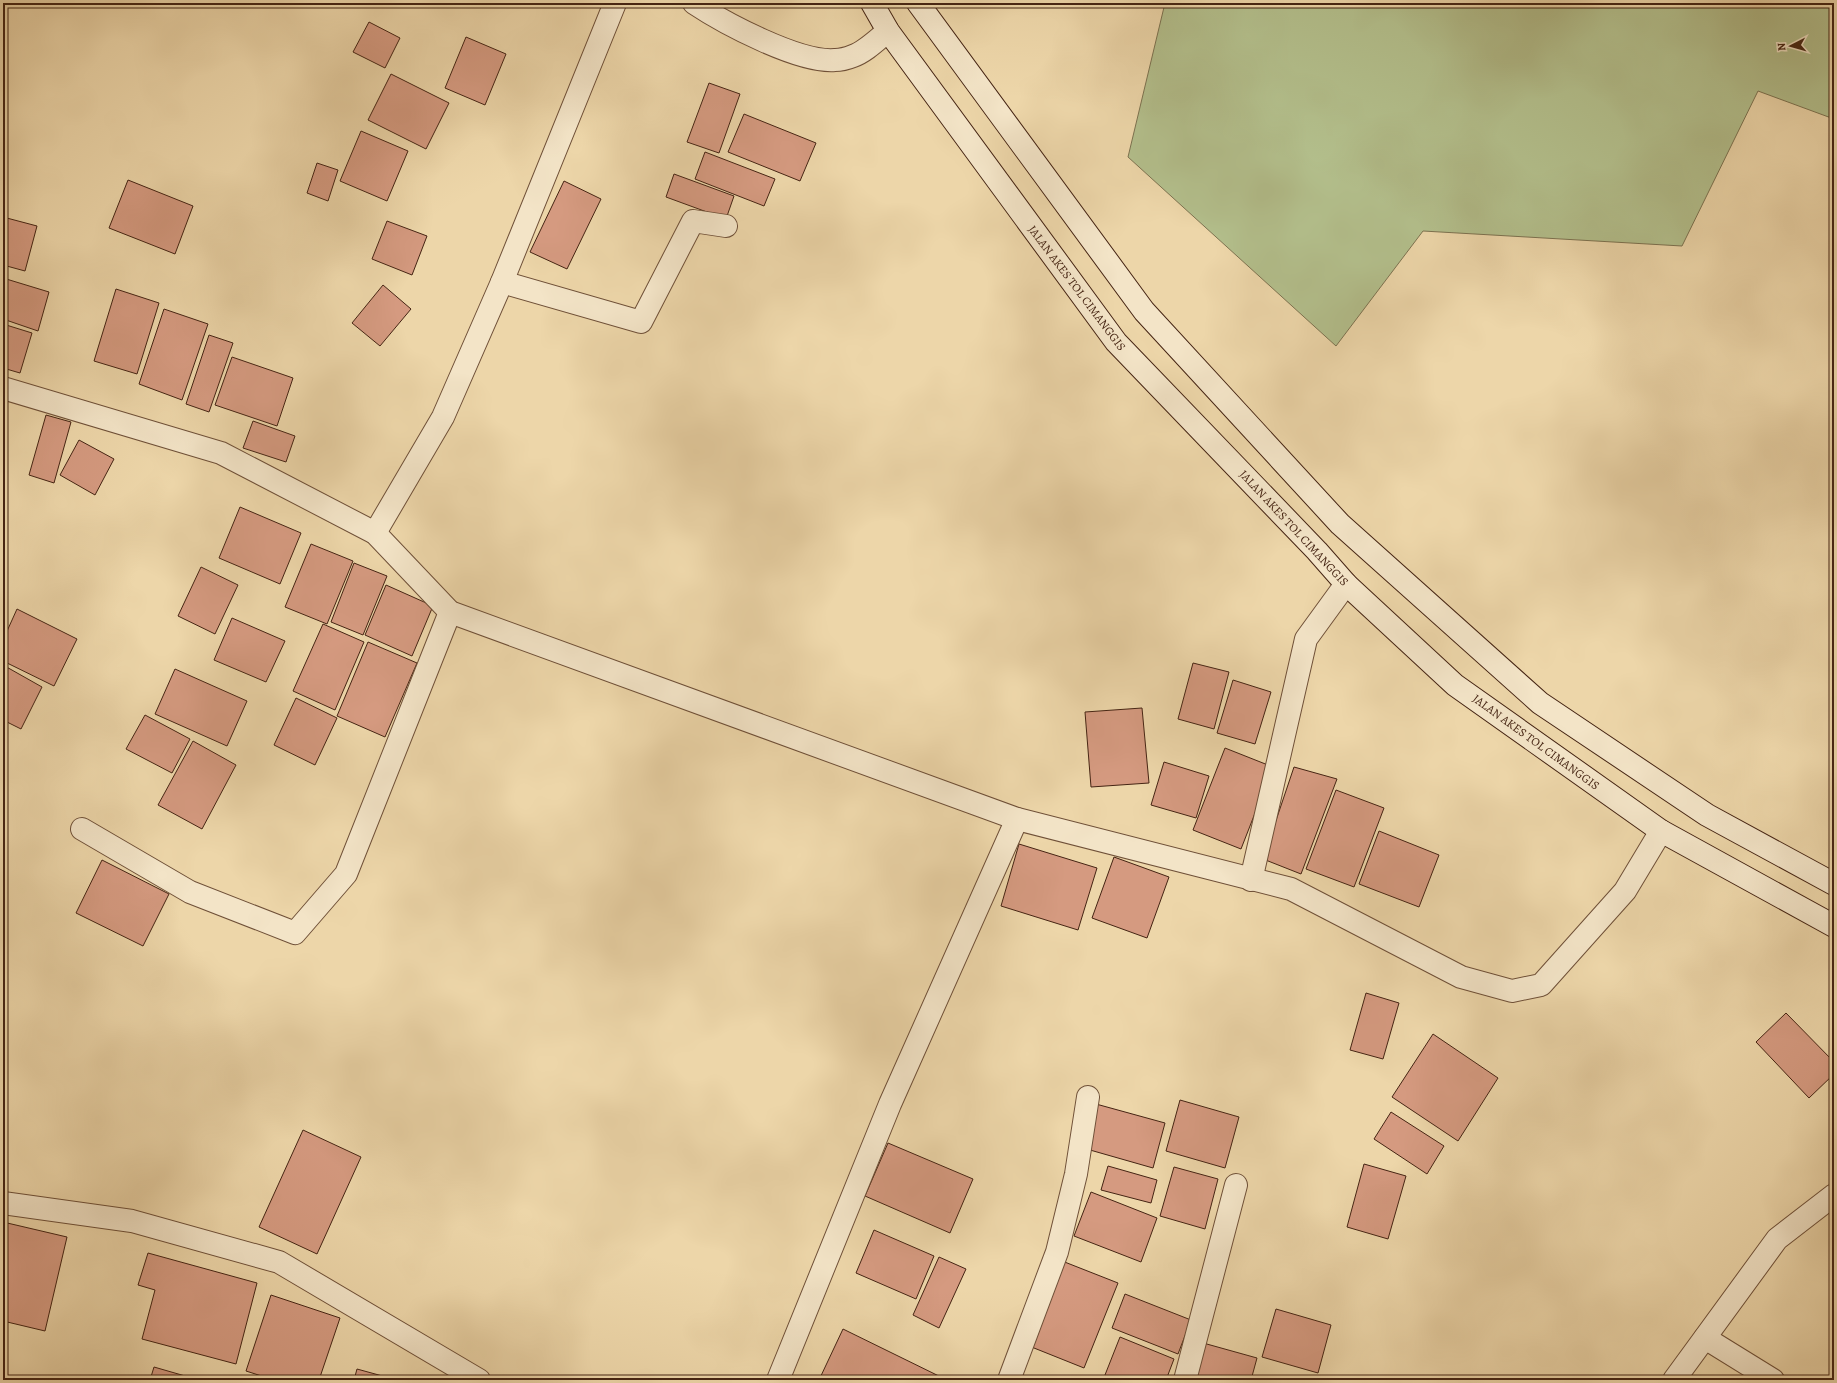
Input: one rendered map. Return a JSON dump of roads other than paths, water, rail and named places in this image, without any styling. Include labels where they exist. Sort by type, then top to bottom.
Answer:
[{"type":"street","points":[[375,533],[443,416],[502,282],[616,3]]},
{"type":"street","points":[[694,3],[709,13],[768,43],[812,58],[835,60],[855,55],[888,31]]},
{"type":"street","name":"JALAN AKES TOL CIMANGGIS","points":[[872,3],[888,31],[1116,342],[1317,551],[1346,584],[1455,685],[1660,831],[1834,926]]},
{"type":"street","points":[[918,3],[1144,311],[1340,524],[1540,703],[1707,815],[1834,884]]},
{"type":"street","points":[[502,282],[641,322],[693,221],[726,226]]},
{"type":"street","points":[[3,388],[221,453],[375,533],[450,612],[1017,819],[1291,889],[1461,977],[1512,991],[1542,985],[1625,891],[1660,831]]},
{"type":"street","points":[[1317,551],[1340,524]]},
{"type":"street","points":[[1251,880],[1306,638],[1346,584]]},
{"type":"street","points":[[82,829],[190,892],[295,933],[346,874],[450,612]]},
{"type":"street","points":[[778,1380],[890,1104],[1017,819]]},
{"type":"street","points":[[1009,1380],[1057,1252],[1076,1174],[1088,1097]]},
{"type":"street","points":[[1185,1380],[1236,1185]]},
{"type":"street","points":[[1674,1380],[1777,1239],[1834,1195]]},
{"type":"street","points":[[3,1203],[132,1221],[279,1262],[479,1380]]},
{"type":"street","points":[[1705,1338],[1773,1380]]}]
